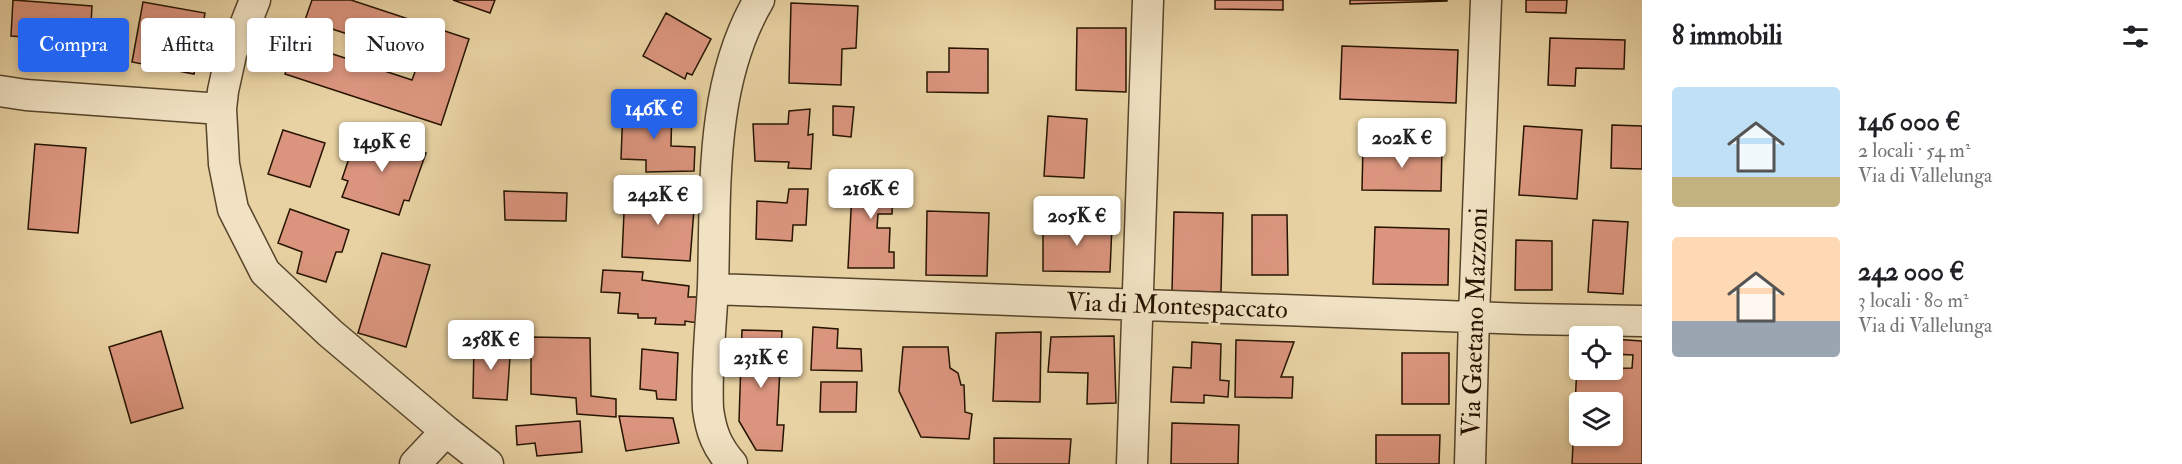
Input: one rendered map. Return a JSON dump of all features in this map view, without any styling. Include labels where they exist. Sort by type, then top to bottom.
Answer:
[{"type":"street","points":[[255,0],[240,38],[231,50],[221,109],[224,164],[233,209],[265,272],[330,333],[488,464]]},
{"type":"street","points":[[732,464],[723,455],[712,434],[708,409],[716,191],[725,97],[735,56],[759,0]]},
{"type":"street","points":[[1132,464],[1148,0]]},
{"type":"street","name":"Via Gaetano Mazzoni","points":[[1470,464],[1486,0]]},
{"type":"street","points":[[0,91],[26,95],[221,109]]},
{"type":"street","name":"Via di Montespaccato","points":[[713,289],[1642,321]]},
{"type":"street","points":[[415,464],[446,431]]},
{"type":"street","points":[[446,431],[460,464]]},
{"type":"building","points":[[13,0],[92,6],[91,18],[18,18],[18,37],[11,36]]},
{"type":"building","points":[[312,0],[351,0],[405,18],[345,18],[345,33],[333,29],[333,18],[306,18]]},
{"type":"building","points":[[453,0],[495,0],[490,13]]},
{"type":"building","points":[[1215,0],[1283,0],[1283,10],[1215,9]]},
{"type":"building","points":[[1350,0],[1447,0],[1447,1],[1350,4]]},
{"type":"building","points":[[1526,0],[1567,0],[1566,13],[1526,12]]},
{"type":"building","points":[[143,2],[205,13],[204,18],[141,18],[141,64],[132,62]]},
{"type":"building","points":[[791,3],[858,6],[856,48],[842,49],[841,85],[789,83]]},
{"type":"building","points":[[666,13],[711,39],[692,75],[687,73],[685,79],[643,56]]},
{"type":"building","points":[[1077,28],[1126,28],[1126,92],[1076,90]]},
{"type":"building","points":[[445,31],[469,39],[441,125],[285,74],[286,72],[333,72],[333,54],[345,58],[345,72],[388,72],[412,80],[415,72],[445,72]]},
{"type":"building","points":[[1550,38],[1625,40],[1624,69],[1576,68],[1575,86],[1548,85]]},
{"type":"building","points":[[1342,46],[1458,50],[1456,103],[1340,99]]},
{"type":"building","points":[[949,48],[988,49],[988,93],[927,92],[927,72],[949,72]]},
{"type":"building","points":[[672,105],[671,146],[695,147],[694,171],[646,172],[646,160],[621,159],[623,107]]},
{"type":"building","points":[[833,106],[854,107],[851,137],[833,135]]},
{"type":"building","points":[[810,109],[808,135],[813,134],[811,169],[788,168],[789,162],[755,161],[753,124],[788,124],[789,111]]},
{"type":"building","points":[[1048,116],[1087,119],[1084,178],[1044,176]]},
{"type":"building","points":[[1612,125],[1642,126],[1642,169],[1611,168]]},
{"type":"building","points":[[1524,126],[1582,130],[1577,199],[1519,195]]},
{"type":"building","points":[[283,130],[325,143],[310,187],[268,174]]},
{"type":"building","points":[[358,132],[426,153],[409,201],[404,200],[399,215],[342,197],[348,181],[342,179]]},
{"type":"building","points":[[35,144],[86,148],[78,233],[28,229]]},
{"type":"building","points":[[1363,146],[1442,148],[1441,191],[1362,190]]},
{"type":"building","points":[[853,173],[898,173],[898,189],[893,188],[892,214],[878,214],[877,228],[890,228],[889,252],[894,252],[894,268],[848,268]]},
{"type":"building","points":[[789,189],[808,189],[806,225],[793,225],[792,241],[756,239],[757,201],[787,203]]},
{"type":"building","points":[[625,190],[695,196],[690,261],[622,257]]},
{"type":"building","points":[[504,191],[567,193],[566,221],[505,220]]},
{"type":"building","points":[[290,209],[349,230],[342,252],[336,252],[326,282],[297,273],[302,252],[278,243]]},
{"type":"building","points":[[927,211],[989,213],[987,276],[926,275]]},
{"type":"building","points":[[1174,212],[1223,213],[1221,292],[1172,291]]},
{"type":"building","points":[[1252,215],[1287,215],[1288,275],[1252,275]]},
{"type":"building","points":[[1593,220],[1628,222],[1623,294],[1588,292]]},
{"type":"building","points":[[1043,222],[1112,225],[1110,272],[1043,271]]},
{"type":"building","points":[[1375,227],[1449,229],[1448,285],[1373,284]]},
{"type":"building","points":[[1516,240],[1552,241],[1552,290],[1515,290]]},
{"type":"building","points":[[382,253],[430,265],[406,347],[358,333]]},
{"type":"building","points":[[603,270],[643,272],[642,280],[689,286],[688,297],[700,297],[698,323],[685,321],[685,325],[655,324],[656,318],[638,318],[638,314],[618,313],[620,293],[601,292]]},
{"type":"building","points":[[813,327],[838,329],[837,348],[861,349],[862,371],[811,370]]},
{"type":"building","points":[[742,330],[782,331],[777,425],[784,425],[782,451],[756,450],[739,421]]},
{"type":"building","points":[[161,331],[183,408],[131,423],[109,347]]},
{"type":"building","points":[[1041,332],[1040,402],[993,401],[996,333]]},
{"type":"building","points":[[1114,336],[1116,403],[1087,404],[1088,373],[1048,372],[1051,337]]},
{"type":"building","points":[[531,337],[590,338],[591,396],[616,399],[616,417],[577,414],[576,398],[531,394]]},
{"type":"building","points":[[1236,340],[1294,342],[1281,377],[1293,377],[1292,398],[1235,397]]},
{"type":"building","points":[[1623,340],[1642,341],[1642,464],[1572,464],[1573,446],[1623,446],[1623,392],[1576,392],[1576,380],[1623,380],[1623,368],[1632,368],[1633,355],[1623,355]]},
{"type":"building","points":[[1192,342],[1221,344],[1220,380],[1229,381],[1228,397],[1204,395],[1204,403],[1171,402],[1173,367],[1191,368]]},
{"type":"building","points":[[474,343],[511,343],[507,400],[473,398]]},
{"type":"building","points":[[903,347],[948,347],[950,368],[958,373],[961,385],[964,385],[965,412],[972,414],[969,439],[921,437],[899,391]]},
{"type":"building","points":[[642,349],[678,353],[676,400],[657,399],[656,391],[640,389]]},
{"type":"building","points":[[1402,353],[1449,353],[1449,404],[1402,404]]},
{"type":"building","points":[[821,382],[857,382],[856,412],[820,412]]},
{"type":"building","points":[[619,416],[673,418],[679,443],[626,451]]},
{"type":"building","points":[[580,421],[582,452],[537,456],[535,443],[517,445],[516,426]]},
{"type":"building","points":[[1172,423],[1239,425],[1238,464],[1171,464]]},
{"type":"building","points":[[1376,435],[1440,435],[1439,464],[1376,464]]},
{"type":"building","points":[[994,438],[1071,439],[1069,464],[994,464]]}]
